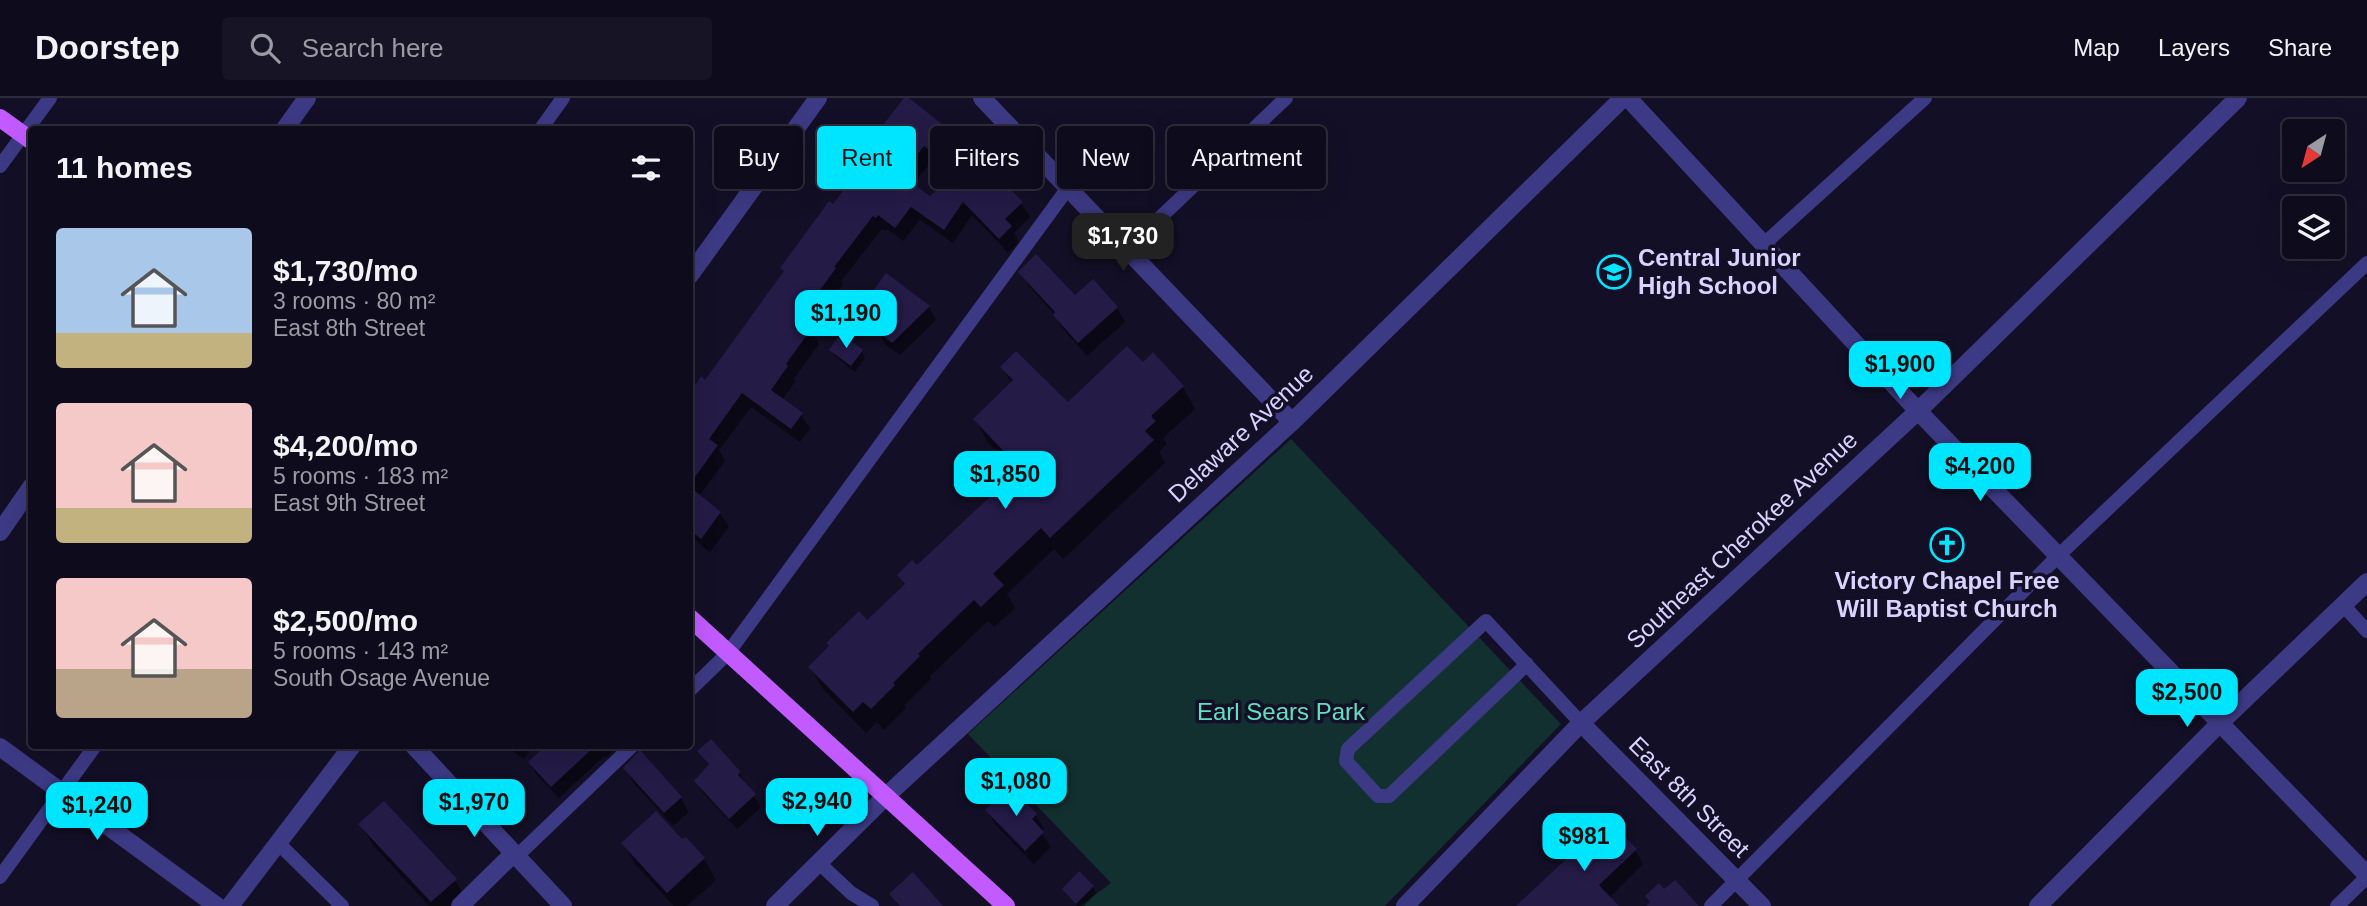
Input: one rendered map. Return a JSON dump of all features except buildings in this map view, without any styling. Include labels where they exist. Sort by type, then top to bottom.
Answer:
[{"type":"main road","points":[[0,118],[27,138]]},
{"type":"main road","points":[[693,621],[1006,906]]},
{"type":"street","points":[[287,126],[307,98]]},
{"type":"street","points":[[693,271],[818,98]]},
{"type":"street","points":[[982,98],[1057,176]]},
{"type":"street","name":"Delaware Avenue","points":[[775,906],[885,797],[1292,422],[1623,98]]},
{"type":"street","points":[[1628,98],[1918,411],[2367,876]]},
{"type":"street","name":"Southeast Cherokee Avenue","points":[[1405,906],[1581,723],[1918,411],[2238,98]]},
{"type":"street","points":[[1069,189],[1292,422]]},
{"type":"street","points":[[0,532],[28,492]]},
{"type":"street","points":[[2038,906],[2220,723],[2367,582]]},
{"type":"street","name":"East 8th Street","points":[[1581,723],[1762,906]]},
{"type":"street","points":[[0,747],[218,906]]},
{"type":"street","points":[[230,906],[350,749]]},
{"type":"street","points":[[417,749],[563,906]]},
{"type":"street","points":[[460,906],[515,854]]},
{"type":"lane","points":[[34,126],[50,98]]},
{"type":"lane","points":[[543,126],[563,98]]},
{"type":"lane","points":[[1126,249],[1286,98]]},
{"type":"lane","points":[[1764,244],[1926,98]]},
{"type":"lane","points":[[0,166],[27,138]]},
{"type":"lane","points":[[693,688],[728,653],[1067,189]]},
{"type":"lane","points":[[1711,906],[2058,556],[2367,264]]},
{"type":"lane","points":[[2343,605],[2367,631]]},
{"type":"lane","points":[[1527,664],[1389,796],[1378,796],[1346,761],[1348,749],[1486,621],[1527,664],[1581,723]]},
{"type":"lane","points":[[0,877],[93,749]]},
{"type":"lane","points":[[515,854],[629,749]]},
{"type":"lane","points":[[278,843],[342,906]]},
{"type":"lane","points":[[819,863],[851,893],[872,906]]},
{"type":"lane","points":[[2337,906],[2367,876]]},
{"type":"green space","name":"Earl Sears Park","points":[[1291,439],[1561,724],[1385,906],[1080,906],[1111,883],[968,734]]},
{"type":"place","name":"Central Junior High School","points":[[1614,272]]},
{"type":"place","name":"Victory Chapel Free Will Baptist Church","points":[[1947,545]]}]
